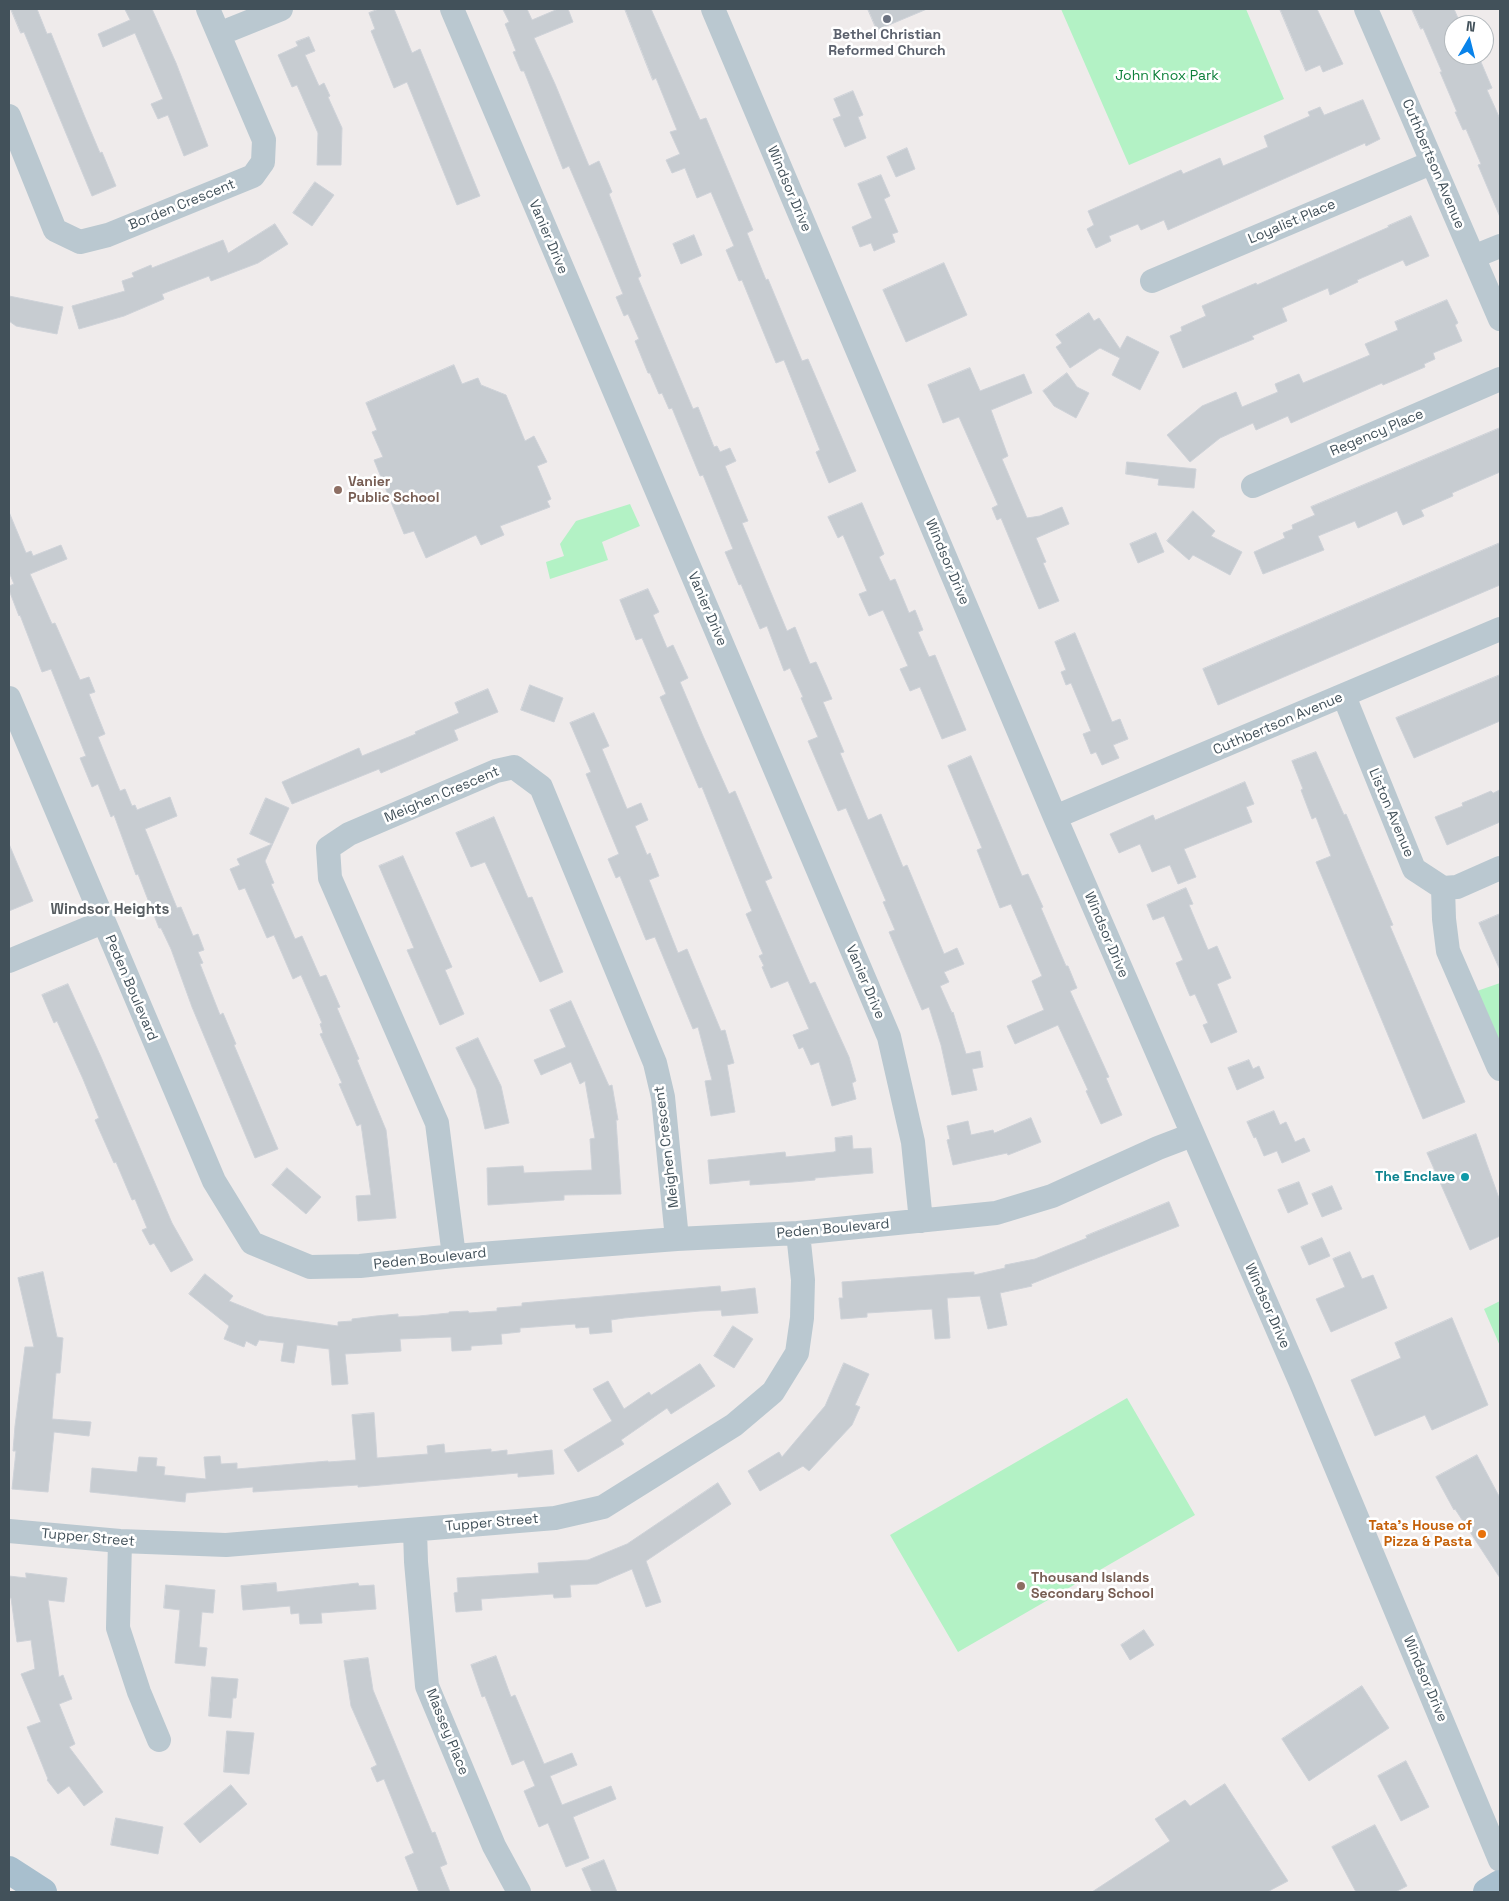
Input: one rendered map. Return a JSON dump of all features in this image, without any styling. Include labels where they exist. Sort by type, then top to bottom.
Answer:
[{"type":"main road","points":[[9,1870],[43,1892]]},
{"type":"main road","points":[[1487,1892],[1500,1884]]},
{"type":"street","name":"Borden Crescent","points":[[9,116],[55,230],[80,242],[116,232],[253,176],[263,162],[264,140],[208,9]]},
{"type":"street","points":[[219,34],[281,9]]},
{"type":"street","name":"Vanier Drive","points":[[452,9],[889,1037],[913,1142],[921,1221]]},
{"type":"street","name":"Windsor Drive","points":[[713,9],[1055,817],[1300,1382],[1500,1860]]},
{"type":"street","name":"Cuthbertson Avenue","points":[[1366,9],[1500,319]]},
{"type":"street","name":"Loyalist Place","points":[[1152,281],[1431,163]]},
{"type":"street","points":[[1473,257],[1500,246]]},
{"type":"street","name":"Regency Place","points":[[1253,486],[1500,379]]},
{"type":"street","name":"Cuthbertson Avenue","points":[[1055,817],[1500,629]]},
{"type":"street","name":"Liston Avenue","points":[[1344,696],[1414,869],[1443,888]]},
{"type":"street","name":"Peden Boulevard","points":[[9,698],[214,1181],[252,1243],[310,1267],[360,1266],[454,1256],[677,1239],[798,1233],[996,1213],[1052,1196],[1158,1148],[1192,1135]]},
{"type":"street","name":"Meighen Crescent","points":[[454,1256],[437,1123],[330,878],[328,848],[350,834],[496,771],[514,767],[541,787],[655,1063],[663,1097],[677,1239]]},
{"type":"street","points":[[1500,868],[1457,887],[1443,888],[1448,951],[1500,1069]]},
{"type":"street","points":[[9,961],[103,922]]},
{"type":"street","name":"Tupper Street","points":[[9,1531],[120,1541],[226,1545],[555,1518],[602,1507],[734,1425],[773,1392],[797,1353],[802,1318],[803,1280],[798,1233]]},
{"type":"street","name":"Massey Place","points":[[415,1530],[427,1686],[494,1846],[519,1892]]},
{"type":"street","points":[[120,1541],[118,1628],[139,1692],[159,1740]]},
{"type":"green space","name":"John Knox Park","points":[[1061,9],[1246,9],[1284,99],[1129,165]]},
{"type":"green space","points":[[630,504],[640,526],[602,542],[608,560],[550,579],[546,562],[564,556],[560,544],[576,521]]},
{"type":"green space","points":[[1500,983],[1500,1046],[1477,991]]},
{"type":"green space","points":[[1500,1301],[1500,1346],[1484,1309]]},
{"type":"green space","points":[[1127,1398],[1195,1515],[958,1652],[890,1535]]},
{"type":"building","points":[[11,9],[37,9],[47,34],[51,33],[100,153],[102,152],[116,186],[92,196],[24,32],[21,33]]},
{"type":"building","points":[[125,9],[152,9],[176,63],[208,146],[184,156],[168,115],[158,119],[151,104],[163,99],[135,33],[103,47],[98,34],[130,20]]},
{"type":"building","points":[[379,9],[394,9],[412,53],[420,49],[480,196],[457,205],[407,82],[394,88],[371,31],[375,29],[369,13]]},
{"type":"building","points":[[503,9],[527,9],[532,20],[558,9],[568,9],[573,22],[534,38],[589,166],[599,161],[612,192],[609,194],[641,276],[638,278],[693,409],[698,407],[714,447],[717,446],[720,452],[730,448],[736,461],[725,466],[748,521],[742,523],[787,631],[795,627],[810,664],[816,662],[827,687],[832,699],[823,702],[844,752],[840,753],[868,820],[881,814],[903,867],[907,865],[944,954],[957,948],[964,964],[944,972],[949,982],[940,986],[953,1012],[966,1054],[980,1051],[983,1067],[972,1069],[977,1090],[952,1095],[941,1045],[929,1007],[922,1010],[889,932],[895,930],[883,902],[886,901],[846,808],[838,811],[808,741],[818,737],[801,698],[803,697],[790,668],[784,671],[767,626],[760,629],[741,584],[739,585],[725,552],[733,549],[703,475],[700,476],[672,408],[669,409],[662,393],[659,394],[650,373],[648,373],[635,341],[639,339],[628,314],[624,316],[616,297],[623,294],[602,243],[569,166],[563,169],[524,71],[521,71],[513,52],[516,51],[505,24],[509,22]]},
{"type":"building","points":[[625,9],[651,9],[700,120],[706,118],[753,230],[747,233],[766,280],[768,279],[802,361],[808,359],[856,471],[829,483],[816,452],[820,450],[784,360],[776,363],[742,280],[739,281],[726,250],[734,246],[711,192],[697,198],[685,168],[672,173],[666,160],[680,154],[670,132],[677,130],[656,78],[653,80]]},
{"type":"building","name":"Bethel Christian Reformed Church","points":[[868,9],[927,9],[877,30]]},
{"type":"building","points":[[1280,9],[1317,9],[1343,64],[1323,72],[1320,65],[1306,71]]},
{"type":"building","points":[[1412,9],[1454,9],[1457,15],[1444,15],[1444,65],[1482,65],[1492,88],[1487,90],[1500,119],[1500,217],[1478,165],[1481,164],[1466,129],[1463,130],[1455,112],[1457,112],[1440,72],[1442,72],[1423,28],[1421,29]]},
{"type":"building","points":[[309,37],[315,51],[305,55],[319,86],[324,83],[342,128],[341,165],[317,165],[318,133],[297,85],[292,87],[278,55],[298,46],[296,42]]},
{"type":"building","points":[[853,91],[863,115],[858,117],[866,138],[845,147],[833,119],[841,116],[834,99]]},
{"type":"building","points":[[1363,100],[1380,139],[1366,146],[1365,143],[1168,230],[1164,220],[1141,230],[1138,224],[1109,236],[1111,241],[1096,248],[1087,229],[1094,225],[1088,211],[1181,170],[1183,174],[1220,158],[1223,166],[1268,147],[1264,136],[1310,116],[1308,112],[1320,107],[1324,115]]},
{"type":"building","points":[[907,148],[915,169],[896,177],[887,157]]},
{"type":"building","points":[[881,175],[890,196],[884,199],[898,232],[892,234],[895,242],[874,251],[871,243],[860,247],[852,227],[872,218],[858,184]]},
{"type":"building","points":[[315,182],[334,195],[312,226],[293,213]]},
{"type":"building","points":[[1411,216],[1429,256],[1406,266],[1403,260],[1357,280],[1358,282],[1330,295],[1328,288],[1282,308],[1287,321],[1252,336],[1254,339],[1183,368],[1170,336],[1182,331],[1181,327],[1206,316],[1202,306],[1256,283],[1257,285]]},
{"type":"building","points":[[275,224],[288,244],[258,263],[211,281],[209,276],[162,294],[164,299],[124,316],[79,329],[72,306],[125,291],[122,281],[134,277],[132,273],[151,265],[152,268],[223,240],[228,253]]},
{"type":"building","points":[[694,235],[702,255],[681,264],[673,244]]},
{"type":"building","points":[[944,263],[967,315],[906,342],[883,290]]},
{"type":"building","points":[[9,296],[63,307],[57,334],[16,326],[9,321]]},
{"type":"building","points":[[1447,300],[1458,323],[1455,325],[1462,341],[1433,353],[1435,359],[1424,364],[1425,367],[1383,385],[1382,383],[1291,423],[1288,416],[1256,430],[1253,423],[1220,438],[1190,462],[1167,435],[1202,406],[1236,392],[1242,407],[1278,392],[1275,384],[1299,374],[1303,383],[1370,355],[1365,344],[1398,330],[1395,322]]},
{"type":"building","points":[[1089,313],[1094,321],[1099,318],[1120,349],[1127,336],[1159,352],[1140,390],[1112,375],[1120,358],[1100,348],[1070,368],[1056,347],[1062,343],[1056,335]]},
{"type":"building","points":[[454,365],[462,384],[478,378],[481,385],[506,395],[525,441],[534,436],[547,462],[537,466],[551,499],[547,501],[550,507],[500,526],[504,535],[481,545],[476,535],[426,558],[414,531],[404,534],[374,460],[383,457],[372,432],[377,430],[366,403]]},
{"type":"building","points":[[970,368],[980,391],[1024,374],[1032,393],[991,410],[1008,456],[1002,459],[1027,518],[1040,516],[1062,507],[1069,524],[1036,538],[1046,562],[1043,563],[1059,601],[1039,609],[1001,518],[997,520],[992,508],[998,505],[959,417],[943,423],[928,385]]},
{"type":"building","points":[[1067,373],[1077,387],[1089,393],[1076,418],[1054,406],[1043,391]]},
{"type":"building","points":[[1500,428],[1500,472],[1452,493],[1453,496],[1421,510],[1424,516],[1403,525],[1397,511],[1358,528],[1355,521],[1318,536],[1324,550],[1263,574],[1254,552],[1285,538],[1283,533],[1293,529],[1292,525],[1315,515],[1311,507]]},
{"type":"building","points":[[1127,462],[1196,469],[1194,488],[1158,485],[1159,479],[1126,474]]},
{"type":"building","points":[[862,503],[884,554],[879,557],[890,581],[895,579],[909,613],[915,610],[923,630],[918,632],[929,657],[935,655],[966,730],[942,739],[920,687],[910,691],[900,669],[908,666],[883,610],[869,616],[859,594],[867,591],[843,535],[838,538],[828,517]]},
{"type":"building","points":[[1193,511],[1215,531],[1211,536],[1242,552],[1230,575],[1193,555],[1189,560],[1167,541]]},
{"type":"building","points":[[9,512],[26,553],[31,551],[33,556],[61,545],[67,559],[30,574],[52,624],[55,623],[80,680],[89,677],[95,692],[89,694],[105,734],[98,737],[120,791],[125,789],[132,806],[135,805],[137,810],[170,797],[177,816],[145,829],[177,908],[181,907],[193,936],[198,934],[204,950],[198,952],[203,963],[200,964],[220,1015],[223,1013],[236,1044],[234,1045],[278,1149],[255,1158],[192,1007],[171,949],[161,928],[159,928],[138,874],[136,875],[114,815],[111,817],[98,784],[92,787],[80,758],[86,756],[51,669],[42,672],[9,590],[9,586],[14,584],[9,572]]},
{"type":"building","points":[[1156,533],[1164,552],[1138,563],[1130,544]]},
{"type":"building","points":[[1500,543],[1500,585],[1218,705],[1203,669]]},
{"type":"building","points":[[648,589],[659,612],[653,615],[667,648],[673,645],[688,678],[680,682],[703,736],[729,794],[735,791],[772,878],[765,881],[810,984],[815,982],[849,1057],[856,1081],[852,1083],[856,1099],[832,1106],[819,1062],[811,1065],[803,1047],[799,1049],[793,1035],[809,1029],[788,981],[771,988],[762,967],[764,966],[759,956],[763,954],[746,914],[752,911],[702,787],[699,788],[660,697],[666,694],[642,638],[636,640],[620,600]]},
{"type":"building","points":[[1075,633],[1112,722],[1120,719],[1128,739],[1113,745],[1119,758],[1102,765],[1096,752],[1091,754],[1083,734],[1091,731],[1071,683],[1066,685],[1061,672],[1066,670],[1055,642]]},
{"type":"building","points":[[1500,675],[1500,721],[1414,758],[1396,718]]},
{"type":"building","points":[[530,685],[563,698],[554,722],[521,710]]},
{"type":"building","points":[[488,689],[498,712],[454,730],[458,740],[381,773],[379,769],[292,804],[282,782],[359,748],[362,756],[416,734],[415,732],[459,713],[455,703]]},
{"type":"building","points":[[594,713],[609,746],[602,749],[627,809],[641,803],[648,820],[635,826],[647,855],[650,853],[659,876],[649,880],[678,953],[687,949],[721,1031],[725,1030],[734,1063],[727,1065],[735,1112],[711,1116],[705,1081],[712,1080],[698,1027],[693,1029],[655,937],[646,940],[620,876],[616,878],[608,859],[619,854],[586,774],[591,772],[570,723]]},
{"type":"building","points":[[1316,752],[1344,815],[1346,814],[1393,925],[1390,926],[1465,1102],[1423,1119],[1316,862],[1331,856],[1316,817],[1312,819],[1292,761]]},
{"type":"building","points":[[971,756],[1022,876],[1028,874],[1043,907],[1041,908],[1077,988],[1070,991],[1109,1077],[1106,1078],[1122,1115],[1101,1124],[1086,1091],[1088,1090],[1058,1025],[1015,1044],[1007,1026],[1044,1010],[1032,981],[1042,976],[1011,904],[1000,908],[977,850],[982,848],[948,766]]},
{"type":"building","points":[[1245,782],[1254,804],[1246,807],[1252,822],[1184,849],[1196,877],[1178,884],[1170,865],[1152,872],[1140,844],[1119,853],[1110,834],[1153,815],[1155,820]]},
{"type":"building","points":[[1500,790],[1500,822],[1447,845],[1435,817],[1463,806],[1462,803],[1491,791],[1493,793]]},
{"type":"building","points":[[266,798],[289,808],[265,861],[274,883],[271,884],[295,939],[302,936],[320,977],[326,975],[340,1007],[337,1008],[386,1130],[396,1218],[358,1221],[356,1196],[371,1195],[361,1124],[357,1126],[339,1084],[342,1083],[320,1034],[323,1033],[320,1024],[322,1023],[301,975],[293,979],[274,935],[267,938],[245,888],[239,890],[230,869],[240,865],[237,859],[272,844],[250,834]]},
{"type":"building","points":[[494,817],[528,898],[532,897],[563,972],[540,982],[485,862],[471,867],[456,833]]},
{"type":"building","points":[[9,844],[33,901],[9,911]]},
{"type":"building","points":[[403,856],[452,967],[445,970],[464,1014],[440,1025],[407,950],[414,948],[379,866]]},
{"type":"building","points":[[1186,888],[1193,904],[1189,905],[1208,950],[1217,946],[1231,978],[1217,984],[1237,1032],[1211,1043],[1203,1025],[1208,1023],[1195,994],[1190,996],[1176,963],[1183,960],[1164,916],[1153,920],[1147,905]]},
{"type":"building","points":[[1500,914],[1500,970],[1479,923]]},
{"type":"building","points":[[68,984],[172,1223],[193,1260],[171,1272],[154,1243],[150,1245],[142,1230],[147,1228],[135,1199],[132,1200],[116,1162],[114,1163],[95,1120],[99,1118],[83,1079],[57,1021],[54,1023],[42,995]]},
{"type":"building","points":[[571,1001],[609,1086],[612,1085],[618,1120],[616,1120],[621,1194],[564,1195],[564,1200],[488,1205],[487,1168],[523,1166],[524,1173],[592,1170],[590,1139],[595,1138],[585,1081],[580,1084],[571,1062],[541,1075],[534,1060],[566,1047],[550,1010]]},
{"type":"building","points":[[478,1038],[501,1086],[509,1123],[485,1129],[476,1089],[456,1048]]},
{"type":"building","points":[[1249,1060],[1253,1069],[1259,1066],[1264,1078],[1237,1090],[1228,1068]]},
{"type":"building","points":[[1274,1111],[1280,1125],[1286,1122],[1295,1142],[1304,1138],[1310,1151],[1282,1163],[1277,1151],[1264,1156],[1247,1122]]},
{"type":"building","points":[[1031,1118],[1041,1142],[1008,1155],[1007,1153],[953,1165],[947,1140],[950,1139],[947,1126],[968,1121],[971,1135],[993,1130],[994,1133]]},
{"type":"building","name":"The Enclave","points":[[1476,1134],[1500,1201],[1500,1236],[1470,1250],[1427,1153]]},
{"type":"building","points":[[852,1136],[853,1149],[871,1148],[873,1173],[750,1185],[750,1180],[710,1184],[708,1160],[785,1152],[786,1157],[834,1152],[836,1151],[835,1138]]},
{"type":"building","points":[[287,1168],[321,1197],[306,1214],[272,1185]]},
{"type":"building","points":[[1299,1182],[1308,1204],[1288,1213],[1278,1190]]},
{"type":"building","points":[[1332,1186],[1342,1209],[1322,1217],[1312,1194]]},
{"type":"building","points":[[1169,1202],[1179,1226],[1031,1284],[1032,1286],[1000,1293],[1007,1325],[988,1329],[980,1296],[947,1298],[950,1338],[935,1339],[932,1309],[867,1313],[867,1317],[841,1319],[839,1298],[843,1298],[842,1282],[974,1272],[974,1275],[1005,1268],[1005,1265],[1035,1259]]},
{"type":"building","points":[[1322,1238],[1330,1256],[1309,1265],[1301,1247]]},
{"type":"building","points":[[1350,1252],[1362,1279],[1373,1275],[1387,1308],[1331,1332],[1316,1299],[1345,1287],[1333,1259]]},
{"type":"building","points":[[43,1272],[57,1337],[63,1338],[60,1373],[56,1373],[52,1419],[91,1422],[89,1436],[54,1432],[48,1492],[12,1489],[16,1451],[13,1451],[15,1426],[25,1347],[34,1347],[18,1278]]},
{"type":"building","points":[[205,1274],[233,1296],[229,1301],[266,1316],[338,1326],[338,1322],[376,1316],[398,1314],[398,1317],[449,1312],[497,1311],[497,1308],[522,1306],[522,1303],[720,1286],[721,1292],[755,1288],[758,1313],[722,1316],[721,1310],[624,1318],[611,1320],[612,1332],[590,1334],[589,1327],[576,1328],[575,1324],[520,1328],[520,1332],[501,1334],[502,1344],[471,1346],[471,1350],[452,1351],[451,1337],[400,1339],[401,1351],[345,1354],[348,1384],[332,1385],[329,1349],[297,1345],[294,1363],[281,1361],[284,1343],[259,1340],[256,1346],[246,1341],[244,1347],[224,1339],[229,1326],[189,1294]]},
{"type":"building","points":[[1452,1318],[1488,1405],[1432,1430],[1425,1415],[1375,1436],[1351,1380],[1401,1358],[1395,1343]]},
{"type":"building","points":[[733,1326],[753,1339],[734,1368],[714,1356]]},
{"type":"building","points":[[844,1363],[869,1374],[855,1405],[860,1407],[852,1425],[809,1471],[803,1466],[760,1491],[748,1471],[779,1452],[782,1457],[825,1406]]},
{"type":"building","points":[[700,1364],[715,1386],[671,1414],[667,1408],[621,1440],[624,1444],[578,1472],[564,1450],[612,1421],[593,1389],[608,1381],[624,1409],[649,1392],[651,1395]]},
{"type":"building","points":[[374,1413],[377,1458],[428,1454],[427,1446],[444,1444],[445,1453],[491,1449],[491,1452],[507,1450],[507,1455],[552,1450],[554,1474],[518,1477],[518,1473],[358,1487],[358,1485],[253,1492],[253,1487],[186,1493],[185,1502],[90,1492],[92,1468],[137,1472],[139,1457],[157,1458],[156,1466],[165,1467],[164,1475],[206,1479],[204,1457],[220,1456],[221,1464],[237,1463],[237,1469],[356,1460],[352,1415]]},
{"type":"building","points":[[1477,1455],[1500,1498],[1500,1578],[1454,1510],[1436,1477]]},
{"type":"building","points":[[718,1483],[731,1504],[646,1561],[661,1602],[646,1607],[632,1569],[597,1584],[570,1585],[571,1597],[554,1598],[553,1594],[481,1599],[482,1610],[456,1612],[454,1593],[458,1592],[457,1578],[539,1573],[538,1563],[588,1560],[627,1544]]},
{"type":"building","points":[[26,1573],[67,1578],[64,1602],[48,1600],[59,1677],[63,1675],[72,1699],[59,1704],[75,1744],[69,1747],[103,1792],[84,1806],[69,1786],[58,1794],[47,1780],[27,1727],[41,1722],[21,1674],[35,1669],[31,1640],[17,1642],[11,1598],[9,1598],[9,1576],[26,1578]]},
{"type":"building","points":[[276,1583],[277,1592],[358,1583],[359,1586],[374,1585],[376,1609],[321,1613],[322,1623],[300,1624],[299,1613],[291,1614],[290,1606],[243,1610],[241,1586]]},
{"type":"building","points":[[166,1585],[215,1590],[213,1613],[202,1612],[199,1647],[207,1648],[205,1666],[175,1663],[180,1610],[164,1608]]},
{"type":"building","points":[[1144,1630],[1154,1645],[1130,1660],[1121,1645]]},
{"type":"building","points":[[496,1656],[511,1697],[515,1695],[544,1764],[572,1753],[577,1765],[550,1776],[562,1805],[611,1786],[616,1799],[573,1817],[589,1858],[566,1867],[548,1823],[539,1827],[524,1791],[535,1786],[524,1760],[512,1765],[485,1696],[482,1697],[471,1665]]},
{"type":"building","points":[[368,1658],[373,1690],[432,1833],[435,1832],[447,1864],[440,1867],[450,1892],[419,1892],[405,1857],[414,1853],[384,1779],[377,1782],[371,1768],[377,1765],[351,1706],[344,1661]]},
{"type":"building","points":[[212,1677],[238,1679],[236,1698],[233,1698],[231,1718],[209,1716]]},
{"type":"building","points":[[1362,1686],[1389,1728],[1309,1781],[1282,1739]]},
{"type":"building","points":[[227,1731],[254,1733],[249,1774],[224,1772]]},
{"type":"building","points":[[1406,1761],[1429,1807],[1401,1821],[1378,1776]]},
{"type":"building","points":[[1225,1784],[1288,1881],[1267,1892],[1092,1892],[1170,1841],[1155,1819],[1185,1800],[1190,1806]]},
{"type":"building","points":[[231,1785],[247,1804],[200,1843],[184,1824]]},
{"type":"building","points":[[116,1818],[163,1827],[158,1854],[111,1845]]},
{"type":"building","points":[[1375,1825],[1407,1886],[1395,1892],[1356,1892],[1332,1847]]},
{"type":"building","points":[[604,1860],[617,1892],[592,1892],[582,1869]]},
{"type":"place","name":"Bethel Christian Reformed Church","points":[[887,19]]},
{"type":"place","name":"Vanier Public School","points":[[338,490]]},
{"type":"place","name":"The Enclave","points":[[1465,1177]]},
{"type":"place","name":"Tata's House of Pizza & Pasta","points":[[1482,1534]]},
{"type":"place","name":"Thousand Islands Secondary School","points":[[1021,1586]]},
{"type":"district","name":"Windsor Heights","points":[[110,910]]}]
